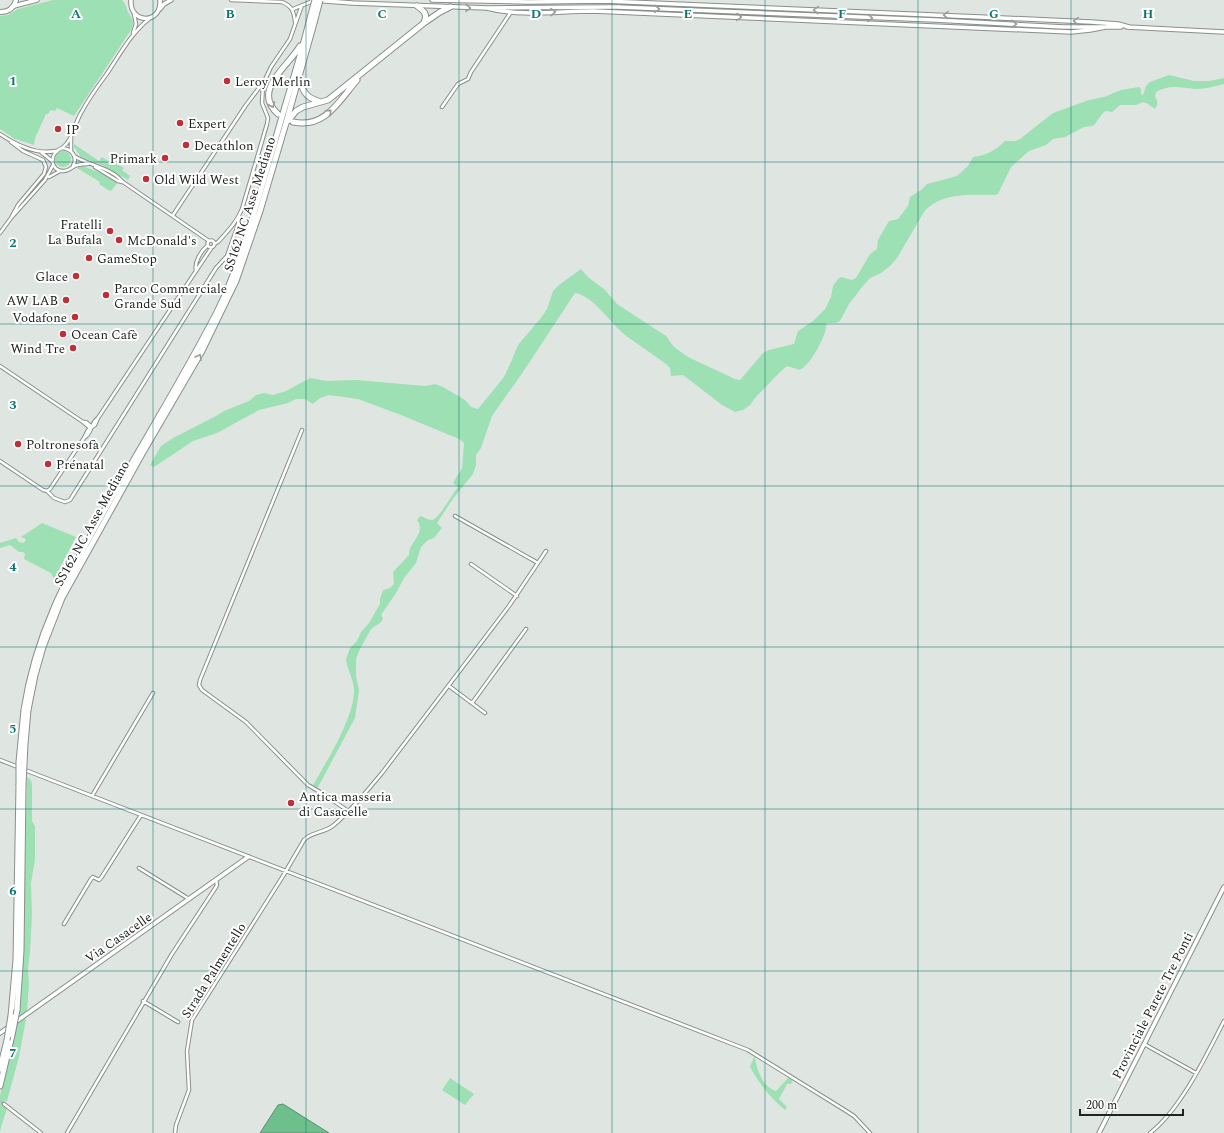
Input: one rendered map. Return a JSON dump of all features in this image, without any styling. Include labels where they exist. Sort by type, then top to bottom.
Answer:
[{"type":"highway","name":"SS162 NC Asse Mediano","points":[[0,1069],[11,1016],[16,960],[21,785],[25,744],[26,710],[40,649],[88,544],[217,311],[232,279],[248,240],[286,123],[299,75],[311,22],[314,0]]},
{"type":"highway","name":"SS162 NC Asse Mediano","points":[[257,211],[306,36],[320,0]]},
{"type":"highway","points":[[417,6],[426,13],[424,23]]},
{"type":"highway","points":[[286,123],[296,111],[310,104],[328,100],[424,23],[450,7]]},
{"type":"highway","points":[[278,114],[271,105],[269,99],[270,86],[274,79],[298,51],[306,36]]},
{"type":"highway","points":[[293,122],[316,122],[324,117],[334,108],[363,73]]},
{"type":"highway","points":[[299,75],[305,93],[312,100],[319,101]]},
{"type":"highway","name":"SS162 NC Asse Mediano","points":[[0,1086],[17,1010],[21,951],[21,785]]},
{"type":"main road","points":[[14,6],[16,0]]},
{"type":"main road","points":[[0,12],[7,11],[14,6],[37,0]]},
{"type":"main road","points":[[127,0],[134,14],[141,18],[150,18],[157,13],[164,4],[171,0]]},
{"type":"main road","points":[[130,6],[131,0]]},
{"type":"main road","points":[[160,0],[160,10]]},
{"type":"main road","points":[[314,0],[417,6],[487,8],[618,7],[935,20],[1064,27],[1111,26],[1224,32]]},
{"type":"main road","points":[[432,0],[522,2],[609,1],[987,17],[1118,24],[1129,27]]},
{"type":"main road","points":[[609,1],[615,6],[613,12]]},
{"type":"main road","points":[[487,8],[499,12],[613,12],[1070,32],[1111,26]]},
{"type":"main road","name":"Via Casacelle","points":[[0,1033],[248,857]]},
{"type":"main road","name":"Provinciale Parete Tre Ponti","points":[[1099,1133],[1224,887]]},
{"type":"street","points":[[231,0],[282,2],[288,4],[293,9],[295,25]]},
{"type":"street","points":[[293,9],[314,0]]},
{"type":"street","points":[[173,215],[246,106],[263,84],[271,67],[290,39],[302,6]]},
{"type":"street","points":[[442,107],[458,84],[468,79],[471,72],[512,12]]},
{"type":"street","points":[[132,36],[136,24],[134,14]]},
{"type":"street","points":[[11,142],[41,152],[56,151],[65,146],[81,113],[132,36],[150,18]]},
{"type":"street","points":[[0,461],[43,490],[47,491],[54,498],[65,502],[70,500],[216,268],[227,256],[238,225],[239,217],[268,124],[268,118],[262,103],[263,84]]},
{"type":"street","points":[[0,134],[23,151],[43,160],[46,167],[44,174],[20,201],[11,218]]},
{"type":"street","points":[[45,180],[61,171],[69,170],[73,166],[75,159],[71,150],[71,136]]},
{"type":"street","points":[[62,148],[71,150]]},
{"type":"street","points":[[0,234],[11,218],[50,174],[53,163],[53,154],[56,151]]},
{"type":"street","points":[[41,152],[58,170],[61,171]]},
{"type":"street","points":[[74,156],[118,181],[123,182],[209,241],[212,241],[214,244]]},
{"type":"street","points":[[73,166],[90,164]]},
{"type":"street","points":[[47,491],[50,489],[84,438],[87,437],[98,418],[214,244],[218,242],[239,217]]},
{"type":"street","points":[[196,271],[195,262],[208,245],[209,241]]},
{"type":"street","points":[[208,245],[212,247]]},
{"type":"street","points":[[0,366],[92,428]]},
{"type":"street","points":[[302,430],[199,685],[202,690],[246,722],[308,785],[348,811]]},
{"type":"street","points":[[455,516],[538,563]]},
{"type":"street","name":"Strada Palmentello","points":[[175,1133],[176,1125],[189,1090],[187,1051],[192,1020],[307,836],[328,830],[333,826],[360,799],[382,773],[517,596],[546,551]]},
{"type":"street","points":[[471,564],[517,596]]},
{"type":"street","points":[[472,703],[526,629]]},
{"type":"street","points":[[449,686],[485,713]]},
{"type":"street","points":[[92,796],[153,693]]},
{"type":"street","points":[[0,760],[285,872],[438,929],[748,1050],[854,1116],[870,1133]]},
{"type":"street","points":[[64,924],[91,879],[93,877],[99,880],[101,878],[141,815]]},
{"type":"street","points":[[139,868],[189,900]]},
{"type":"street","points":[[67,1133],[143,1001],[216,887],[216,880]]},
{"type":"street","points":[[143,1001],[178,1022]]},
{"type":"street","points":[[1150,1133],[1171,1113],[1196,1073],[1224,1021]]},
{"type":"street","points":[[1144,1044],[1196,1073]]},
{"type":"street","points":[[4,1104],[41,1133]]},
{"type":"shaded area","points":[[53,0],[122,0],[132,18],[133,24],[131,30],[74,116],[57,108],[55,111],[51,110],[48,114],[46,114],[35,138],[34,145],[15,139],[0,129],[0,16],[8,15],[18,9]]},
{"type":"shaded area","points":[[1169,75],[1194,81],[1209,81],[1224,78],[1224,84],[1200,89],[1176,87],[1167,88],[1156,92],[1155,97],[1157,100],[1157,106],[1155,109],[1143,102],[1136,105],[1120,105],[1112,112],[1106,111],[1103,113],[1092,126],[1084,127],[1065,137],[1053,139],[1046,145],[1029,151],[1011,167],[998,194],[957,196],[939,201],[931,206],[924,212],[897,258],[890,266],[881,273],[870,278],[849,304],[840,321],[836,323],[827,323],[825,334],[808,363],[800,370],[787,366],[750,405],[743,410],[735,412],[722,405],[683,375],[671,376],[670,368],[666,364],[619,330],[589,299],[575,293],[492,416],[481,448],[476,455],[476,465],[473,474],[452,500],[437,523],[442,528],[434,538],[428,540],[421,547],[416,563],[404,578],[381,615],[383,618],[381,622],[371,629],[359,651],[356,659],[356,676],[359,690],[355,718],[317,789],[312,787],[339,739],[350,713],[354,689],[346,659],[350,648],[357,641],[361,632],[369,623],[380,604],[383,590],[390,588],[394,584],[393,572],[409,555],[411,546],[419,534],[420,529],[417,520],[420,516],[430,520],[435,519],[458,487],[453,483],[462,468],[464,443],[459,439],[358,399],[329,395],[320,398],[313,404],[305,399],[296,399],[288,403],[259,410],[217,433],[193,441],[154,467],[150,465],[161,446],[224,411],[249,401],[256,395],[264,393],[273,395],[286,391],[310,378],[327,381],[356,380],[425,386],[435,384],[465,400],[471,407],[478,409],[504,377],[518,345],[547,309],[553,291],[581,269],[588,277],[605,290],[617,304],[666,336],[674,347],[688,357],[740,380],[763,353],[769,350],[794,344],[798,331],[813,321],[825,309],[831,297],[833,286],[838,279],[841,277],[852,280],[856,278],[870,254],[877,249],[878,240],[889,221],[898,219],[908,206],[910,197],[927,184],[957,176],[968,166],[973,157],[990,152],[1005,141],[1015,141],[1020,139],[1053,113],[1121,90],[1139,87],[1141,89],[1141,94],[1143,95],[1146,86],[1150,82]]},
{"type":"shaded area","points":[[74,144],[99,161],[102,157],[114,165],[116,163],[124,168],[122,170],[130,176],[128,180],[102,165],[81,157],[74,147]]},
{"type":"shaded area","points":[[60,151],[66,151],[71,156],[69,165],[66,167],[60,167],[55,162],[55,156]]},
{"type":"shaded area","points":[[83,166],[103,174],[117,183],[110,191],[99,184],[100,182],[77,168]]},
{"type":"shaded area","points":[[42,523],[76,537],[54,579],[51,573],[24,559],[25,554],[23,552],[19,552],[10,545],[0,548],[0,543],[16,538],[19,542],[24,543],[26,539],[21,537]]},
{"type":"shaded area","points":[[27,777],[31,780],[32,784],[32,821],[35,826],[35,860],[31,883],[32,914],[27,1012],[19,1016],[23,961]]},
{"type":"shaded area","points":[[23,1019],[26,1019],[19,1057],[7,1101],[4,1101],[2,1105],[7,1108],[0,1131],[0,1096],[17,1023]]},
{"type":"shaded area","points":[[754,1057],[761,1077],[771,1089],[776,1091],[789,1077],[793,1080],[791,1084],[787,1084],[779,1099],[787,1107],[785,1110],[770,1095],[753,1073],[750,1067]]},
{"type":"shaded area","points":[[450,1078],[474,1094],[465,1105],[442,1090]]},
{"type":"shaded area","points":[[283,1104],[329,1133],[260,1133],[278,1105]]},
{"type":"tunnel","points":[[0,1101],[4,1104]]},
{"type":"place","name":"Leroy Merlin","points":[[227,81]]},
{"type":"place","name":"Expert","points":[[180,123]]},
{"type":"place","name":"IP","points":[[58,129]]},
{"type":"place","name":"Decathlon","points":[[186,145]]},
{"type":"place","name":"Primark","points":[[165,158]]},
{"type":"place","name":"Old Wild West","points":[[146,179]]},
{"type":"place","name":"Fratelli La Bufala","points":[[110,231]]},
{"type":"place","name":"McDonald's","points":[[119,240]]},
{"type":"place","name":"GameStop","points":[[89,258]]},
{"type":"place","name":"Glace","points":[[76,276]]},
{"type":"place","name":"Parco Commerciale Grande Sud","points":[[106,295]]},
{"type":"place","name":"AW LAB","points":[[66,300]]},
{"type":"place","name":"Vodafone","points":[[75,317]]},
{"type":"place","name":"Ocean Cafè","points":[[63,334]]},
{"type":"place","name":"Wind Tre","points":[[73,348]]},
{"type":"place","name":"Poltronesofà","points":[[18,444]]},
{"type":"place","name":"Prénatal","points":[[48,464]]},
{"type":"place","name":"Antica masseria di Casacelle","points":[[291,803]]}]
